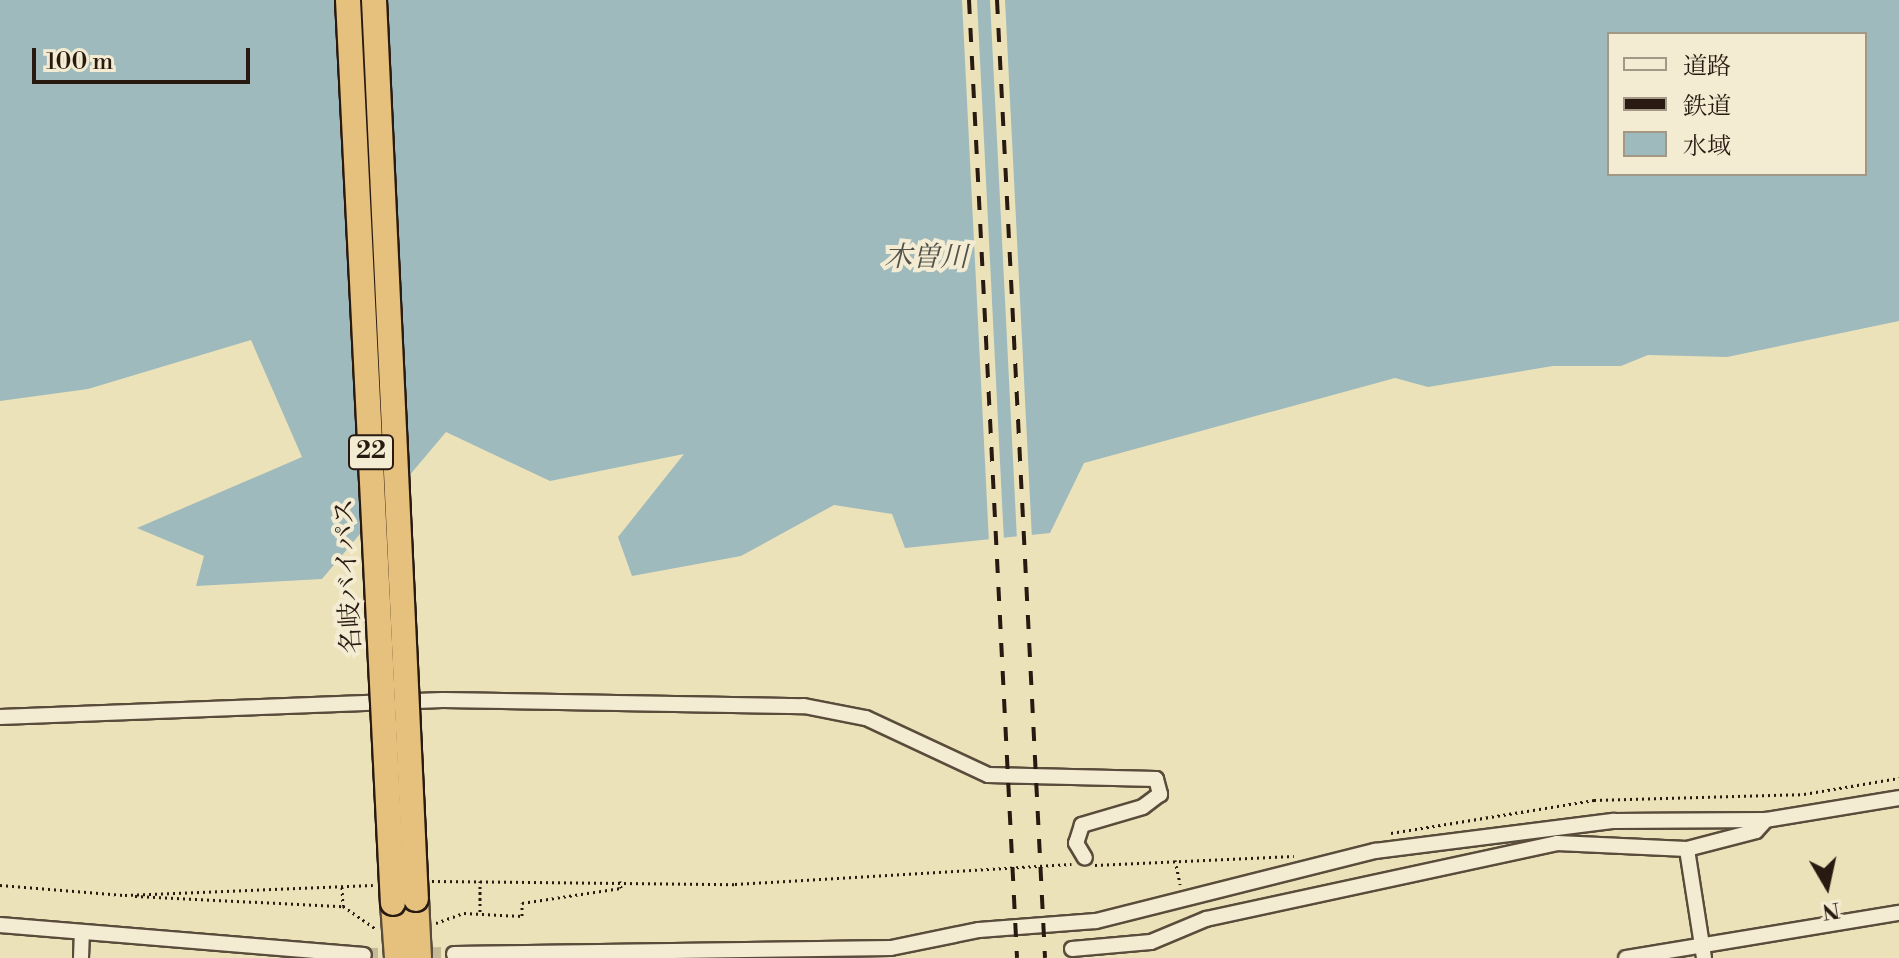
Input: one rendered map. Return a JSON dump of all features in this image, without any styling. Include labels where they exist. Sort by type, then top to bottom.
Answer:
[{"type":"highway","name":"名岐バイパス","points":[[348,0],[411,902],[419,958]]},
{"type":"highway","name":"名岐バイパス","points":[[374,0],[411,902],[391,947]]},
{"type":"street","points":[[0,717],[443,700],[804,706],[866,718],[988,775],[1156,779],[1160,794],[1143,807],[1082,825],[1076,843],[1085,858]]},
{"type":"street","points":[[454,954],[771,954],[891,948],[979,930],[1069,925],[1375,851],[1614,821],[1766,820],[1899,798]]},
{"type":"street","points":[[1069,925],[1073,954],[1151,942],[1206,919],[1512,850],[1597,842],[1687,849],[1756,831],[1766,820]]},
{"type":"street","points":[[1687,849],[1703,953]]},
{"type":"street","points":[[411,902],[426,958]]},
{"type":"street","points":[[1626,958],[1703,953],[1899,913]]},
{"type":"street","points":[[0,925],[347,957],[364,955]]},
{"type":"street","points":[[81,958],[82,932]]},
{"type":"path","points":[[411,902],[480,881],[620,879],[764,883],[1175,859],[1300,856]]},
{"type":"path","points":[[1175,859],[1180,886]]},
{"type":"path","points":[[125,895],[342,887],[411,902],[522,916],[522,903],[621,888],[620,879]]},
{"type":"path","points":[[480,881],[480,912]]},
{"type":"path","points":[[0,885],[343,906],[391,947]]},
{"type":"path","points":[[342,887],[343,906]]},
{"type":"water","name":"木曽川","points":[[0,0],[1899,0],[1899,321],[1727,357],[1648,355],[1621,366],[1553,366],[1428,387],[1395,378],[1084,463],[1050,533],[905,548],[892,514],[834,505],[741,556],[632,576],[618,537],[684,454],[550,481],[446,432],[322,579],[196,586],[204,556],[137,528],[302,457],[251,340],[88,389],[0,401]]},
{"type":"pier","points":[[962,0],[977,0],[1004,542],[989,543]]},
{"type":"pier","points":[[990,0],[1005,0],[1032,539],[1017,540]]},
{"type":"tunnel","points":[[364,955],[454,954]]},
{"type":"railway","points":[[969,0],[1017,958]]},
{"type":"railway","points":[[997,0],[1045,958]]}]
